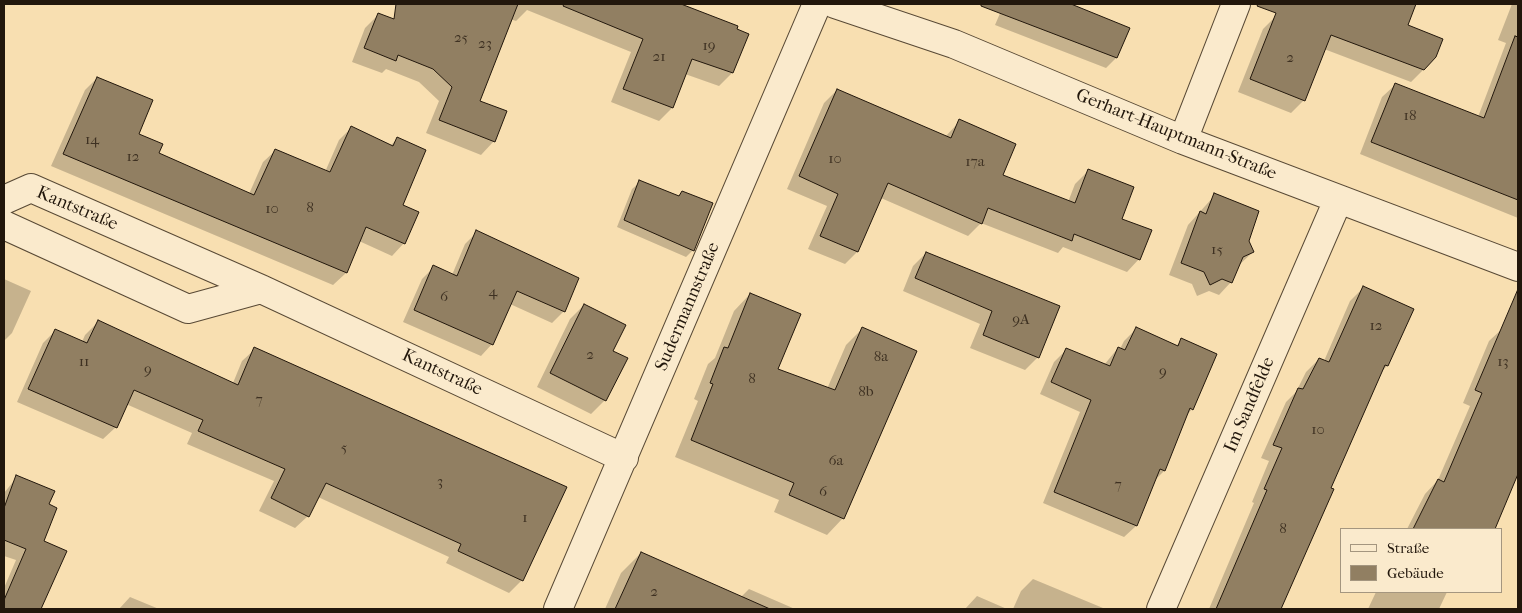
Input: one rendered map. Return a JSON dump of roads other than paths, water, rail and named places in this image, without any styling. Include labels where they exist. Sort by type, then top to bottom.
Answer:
[{"type":"street","name":"Sudermannstraße","points":[[558,609],[817,4]]},
{"type":"street","name":"Gerhart-Hauptmann-Straße","points":[[834,4],[954,44],[1183,140],[1518,267]]},
{"type":"street","points":[[1183,140],[1236,4]]},
{"type":"street","name":"Kantstraße","points":[[4,200],[31,188],[261,289],[624,458]]},
{"type":"street","name":"Im Sandfelde","points":[[1161,609],[1338,200]]},
{"type":"street","points":[[4,225],[188,309],[261,289]]}]
